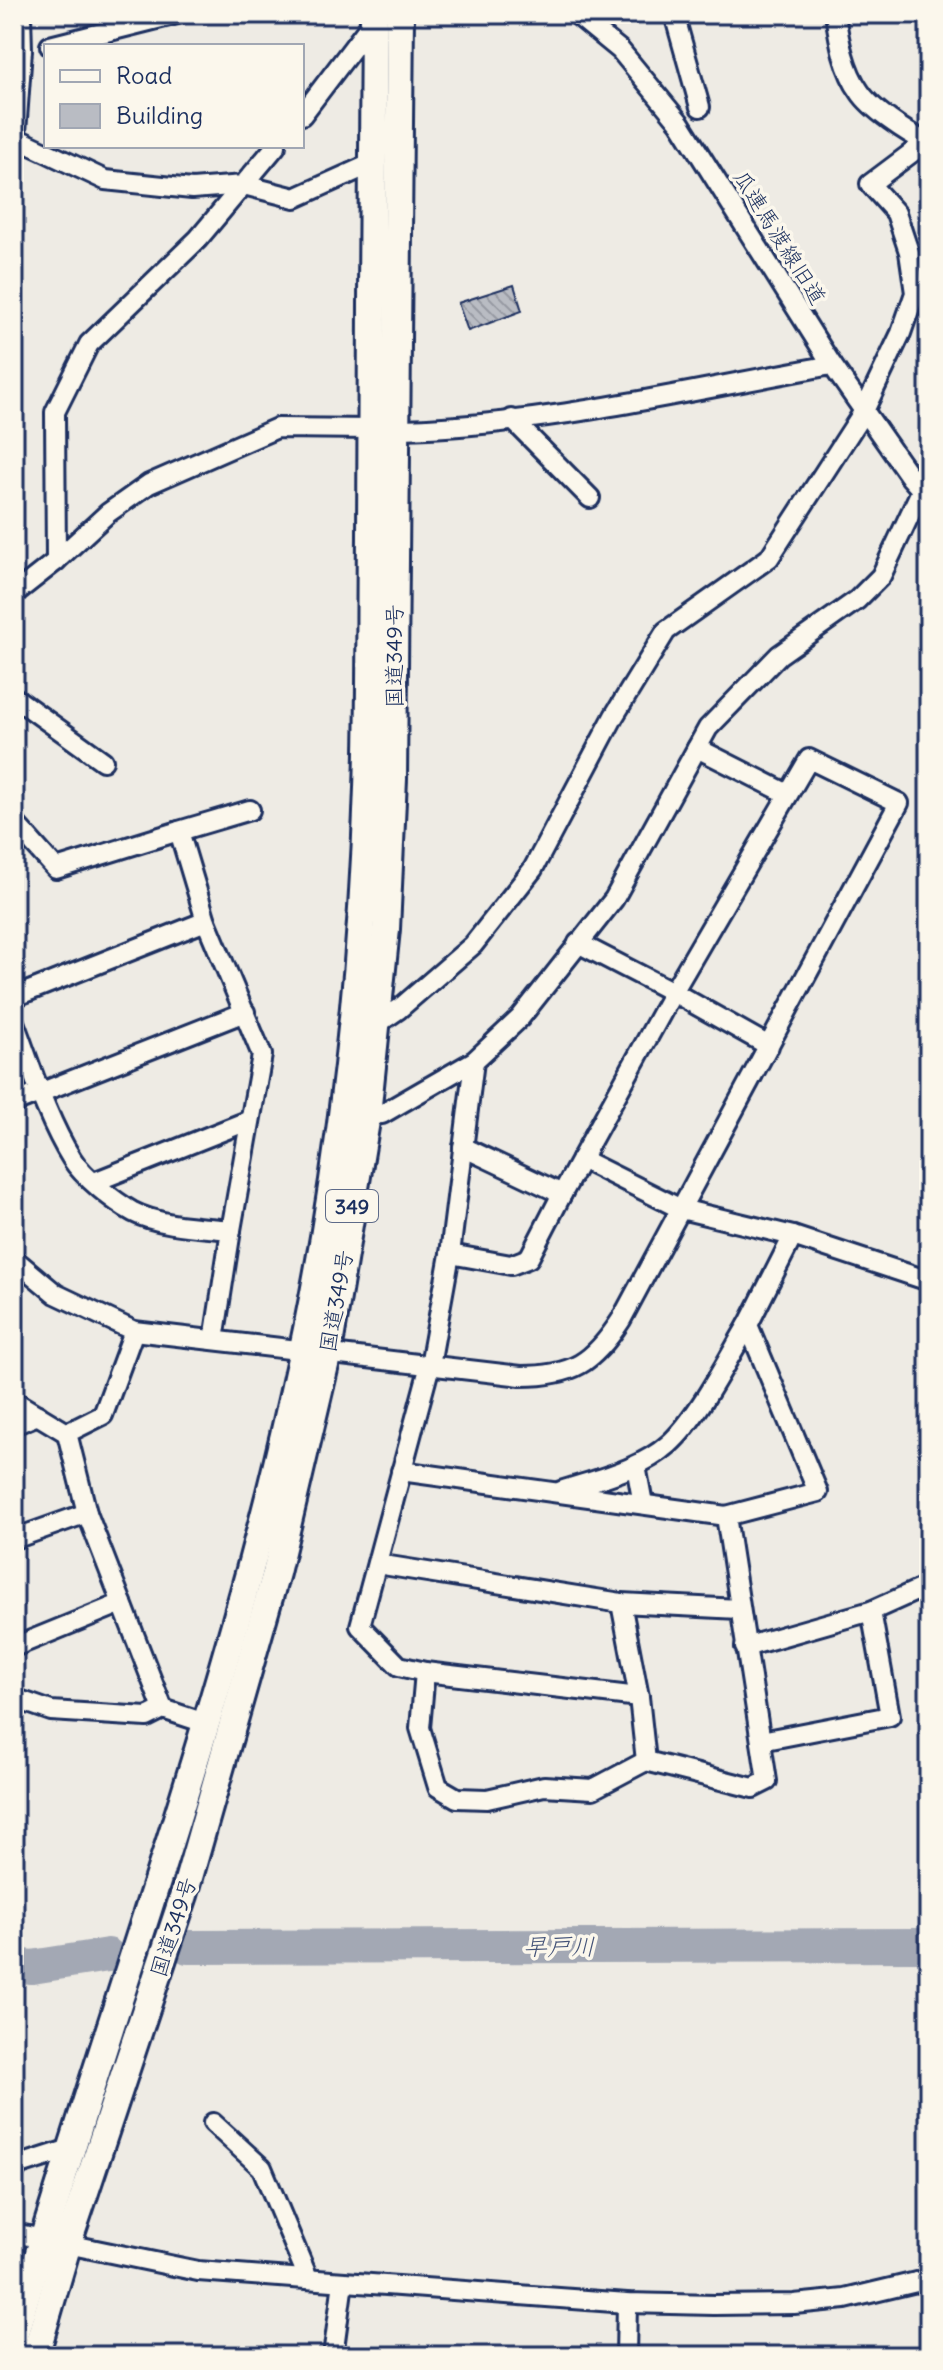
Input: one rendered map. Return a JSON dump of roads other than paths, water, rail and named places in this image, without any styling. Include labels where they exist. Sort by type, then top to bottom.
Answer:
[{"type":"highway","name":"国道349号","points":[[14,2336],[55,2241],[184,1895],[276,1573],[316,1351],[367,1115],[386,929],[393,779],[373,163],[383,16]]},
{"type":"highway","name":"国道349号","points":[[35,2356],[73,2148],[316,1351],[325,1236],[361,928],[383,429],[383,16]]},
{"type":"street","points":[[14,160],[21,14]]},
{"type":"street","points":[[56,44],[177,14]]},
{"type":"street","name":"瓜連馬渡線旧道","points":[[576,14],[620,50],[680,123],[832,365],[864,411],[926,487]]},
{"type":"street","points":[[674,14],[700,107]]},
{"type":"street","points":[[377,1024],[473,945],[533,869],[614,716],[666,631],[769,558],[864,411],[901,333],[915,293],[909,252],[896,213],[870,184],[928,142],[906,132],[860,93],[841,50],[835,14]]},
{"type":"street","points":[[304,113],[383,16]]},
{"type":"street","points":[[18,50],[44,47]]},
{"type":"street","points":[[16,138],[105,180],[192,189],[244,185],[295,198],[373,163]]},
{"type":"street","points":[[56,561],[55,412],[89,344],[198,239],[274,148]]},
{"type":"street","points":[[14,594],[56,561],[108,513],[149,484],[277,428],[383,429],[512,419],[832,365]]},
{"type":"street","points":[[512,419],[590,498]]},
{"type":"street","points":[[367,1115],[382,1114],[474,1061],[520,1018],[614,899],[708,728],[779,655],[857,600],[881,576],[926,487]]},
{"type":"street","points":[[14,697],[103,761]]},
{"type":"street","points":[[697,748],[788,794]]},
{"type":"street","points":[[14,1259],[56,1294],[134,1331],[521,1376],[550,1376],[570,1371],[607,1342],[621,1320],[899,803],[809,759],[673,992],[529,1258],[511,1265],[450,1254]]},
{"type":"street","points":[[14,822],[56,869],[250,810]]},
{"type":"street","points":[[179,831],[206,921],[262,1055],[214,1340]]},
{"type":"street","points":[[14,997],[206,921]]},
{"type":"street","points":[[578,943],[769,1046]]},
{"type":"street","points":[[14,1103],[245,1012]]},
{"type":"street","points":[[14,1022],[41,1092],[73,1161],[94,1182],[135,1213],[182,1225],[231,1230]]},
{"type":"street","points":[[474,1061],[450,1254],[430,1365],[360,1626],[399,1666],[425,1672],[639,1697]]},
{"type":"street","points":[[94,1182],[250,1120]]},
{"type":"street","points":[[463,1147],[562,1194]]},
{"type":"street","points":[[581,1159],[681,1209],[793,1236],[929,1281]]},
{"type":"street","points":[[556,1492],[636,1466],[669,1444],[702,1401],[748,1325],[793,1236]]},
{"type":"street","points":[[401,1471],[726,1516],[818,1492],[748,1325]]},
{"type":"street","points":[[67,1433],[103,1415],[134,1331]]},
{"type":"street","points":[[14,1401],[67,1433],[87,1513],[163,1709]]},
{"type":"street","points":[[14,1425],[38,1415]]},
{"type":"street","points":[[636,1466],[643,1504]]},
{"type":"street","points":[[14,1539],[87,1513]]},
{"type":"street","points":[[425,1672],[420,1728],[438,1787],[457,1798],[487,1799],[544,1786],[593,1789],[646,1761],[753,1788],[767,1781],[726,1516]]},
{"type":"street","points":[[377,1564],[621,1603],[739,1609]]},
{"type":"street","points":[[745,1647],[871,1611],[929,1585]]},
{"type":"street","points":[[14,1647],[122,1603]]},
{"type":"street","points":[[621,1603],[639,1697],[646,1761]]},
{"type":"street","points":[[761,1741],[890,1716],[871,1611]]},
{"type":"street","points":[[14,1698],[51,1711],[147,1717],[163,1709],[205,1723]]},
{"type":"street","points":[[213,2123],[262,2168],[308,2278]]},
{"type":"street","points":[[14,2167],[73,2148]]},
{"type":"street","points":[[14,2233],[198,2271],[627,2303],[794,2304],[845,2299],[929,2279]]},
{"type":"street","points":[[333,2356],[343,2282]]},
{"type":"street","points":[[626,2356],[627,2303]]},
{"type":"waterway","name":"早戸川","points":[[188,1947],[929,1945]]},
{"type":"waterway","name":"早戸川","points":[[14,1965],[32,1967],[108,1955]]}]
